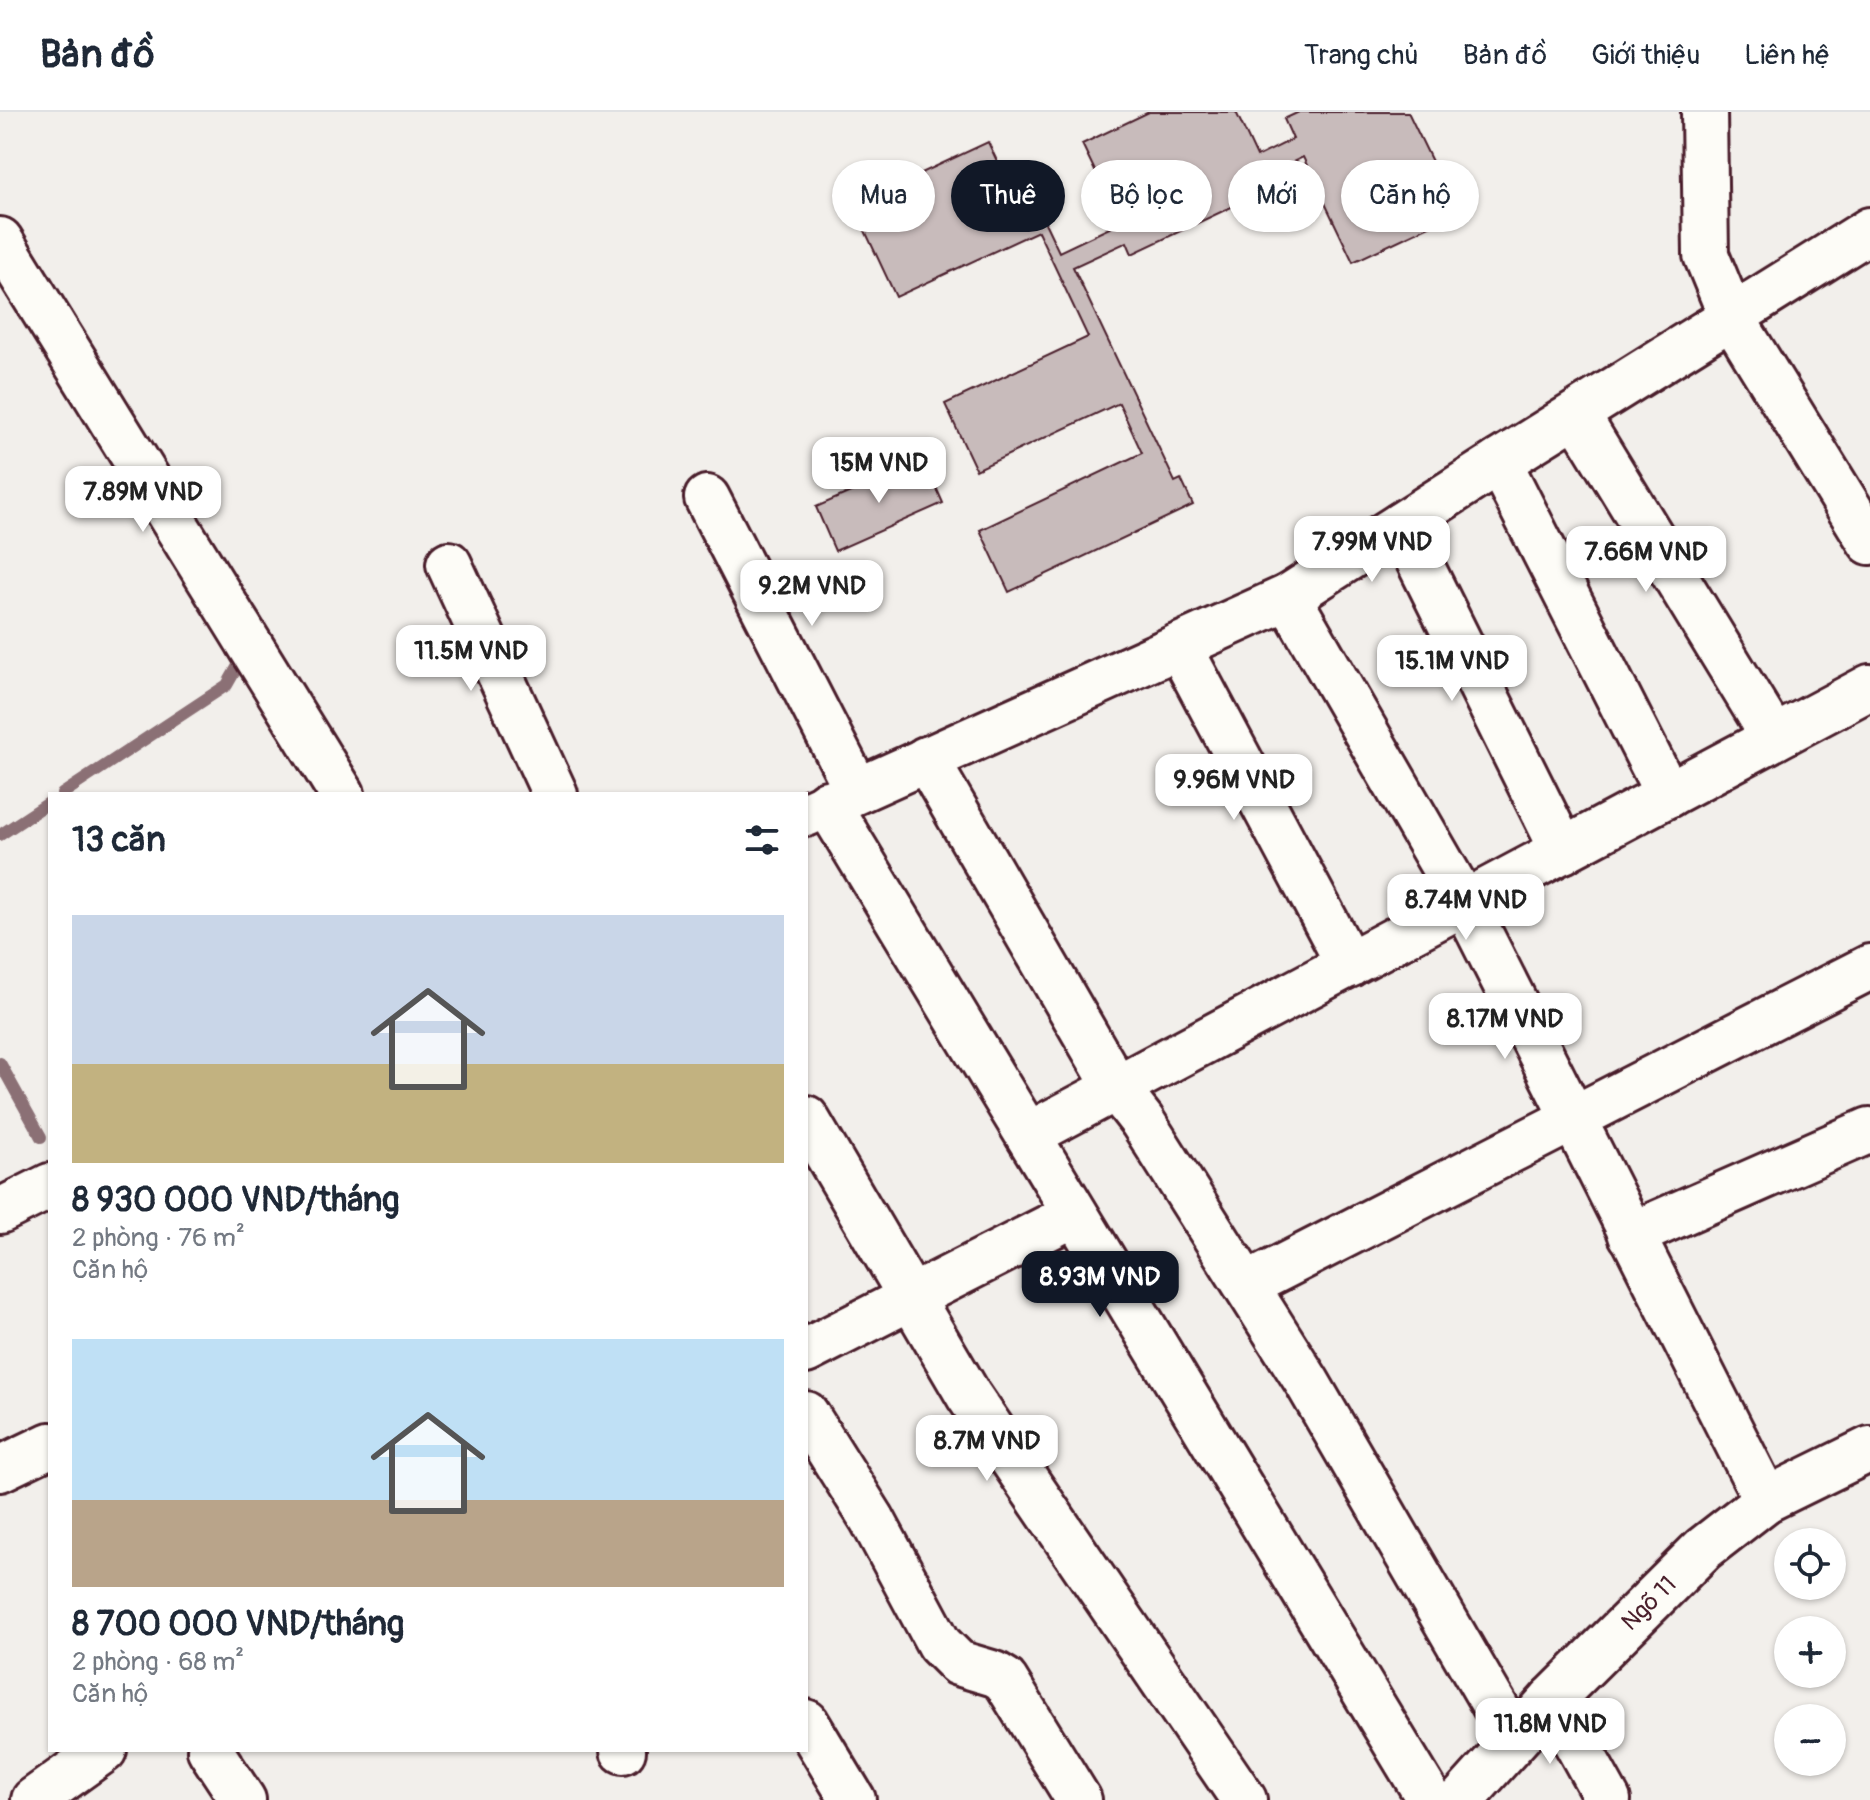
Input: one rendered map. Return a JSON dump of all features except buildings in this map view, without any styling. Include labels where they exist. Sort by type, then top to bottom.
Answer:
[{"type":"street","points":[[1704,112],[1706,255],[1731,316],[1870,542]]},
{"type":"street","points":[[830,802],[1288,597],[1870,230]]},
{"type":"street","points":[[0,240],[341,792]]},
{"type":"street","points":[[1577,415],[1774,738]]},
{"type":"street","points":[[1499,462],[1668,795]]},
{"type":"street","points":[[707,498],[830,802],[1430,1800]]},
{"type":"street","points":[[1401,525],[1563,851]]},
{"type":"street","points":[[449,564],[554,792]]},
{"type":"street","points":[[1288,597],[1465,904],[1766,1500]]},
{"type":"street","points":[[1179,646],[1349,965]]},
{"type":"street","points":[[1028,1135],[1870,687]]},
{"type":"street","points":[[926,759],[1117,1089],[1142,1121],[1307,1382],[1514,1739]]},
{"type":"street","points":[[1247,1285],[1870,967]]},
{"type":"street","points":[[808,1121],[969,1396],[1244,1800]]},
{"type":"street","points":[[1631,1235],[1870,1130]]},
{"type":"street","points":[[0,1211],[48,1187]]},
{"type":"street","points":[[808,1350],[1075,1214]]},
{"type":"street","points":[[808,1417],[872,1519],[939,1644],[958,1663],[1005,1680],[1079,1800]]},
{"type":"street","name":"Ngõ 11","points":[[1461,1800],[1552,1699],[1703,1549],[1766,1500],[1870,1449]]},
{"type":"street","points":[[1552,1699],[1608,1800]]},
{"type":"street","points":[[808,1725],[853,1800]]},
{"type":"street","points":[[34,1800],[101,1752]]},
{"type":"street","points":[[211,1752],[243,1800]]},
{"type":"waterway","points":[[65,792],[227,685],[239,664],[232,652]]},
{"type":"waterway","points":[[0,835],[48,803]]},
{"type":"waterway","points":[[0,1063],[41,1137]]}]
